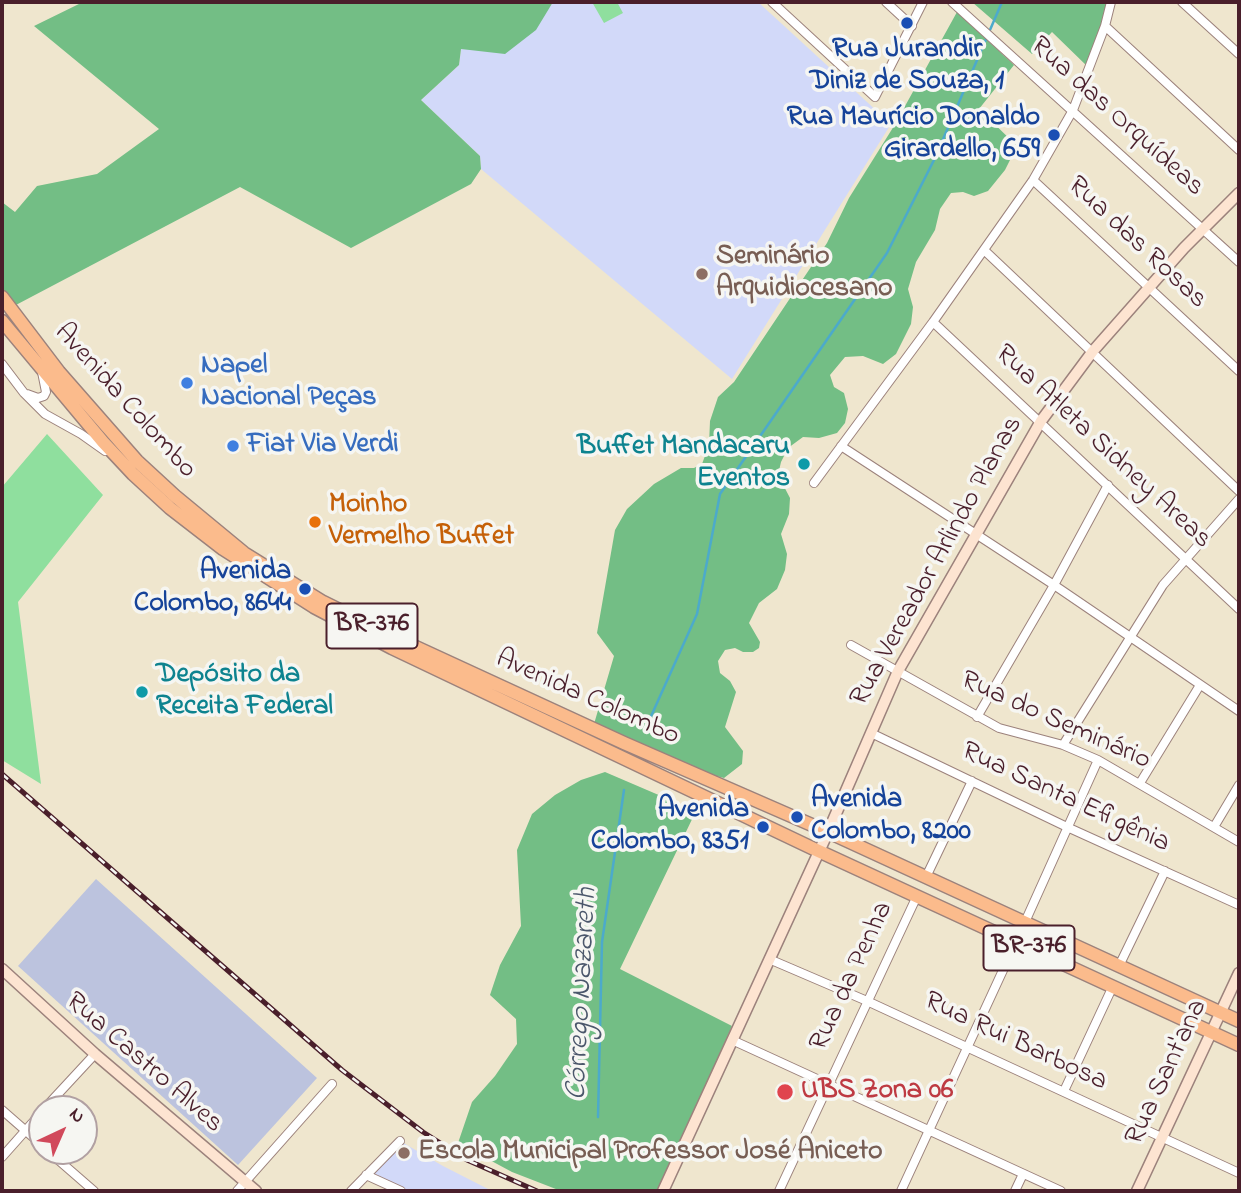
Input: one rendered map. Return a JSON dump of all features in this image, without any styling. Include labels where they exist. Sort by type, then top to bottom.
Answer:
[{"type":"main road","name":"Avenida Colombo","points":[[2,297],[59,372],[137,461],[244,552],[323,602],[624,743],[828,832],[1239,1021]]},
{"type":"main road","name":"Avenida Colombo","points":[[2,321],[131,473],[206,537],[240,562],[314,607],[392,648],[820,851],[1239,1045]]},
{"type":"main road","points":[[965,918],[975,899]]},
{"type":"street","points":[[772,2],[875,97],[923,2]]},
{"type":"street","points":[[886,2],[912,26]]},
{"type":"street","name":"Rua das Orquídeas","points":[[952,2],[960,5],[1239,262]]},
{"type":"street","points":[[814,483],[933,322],[1033,180],[1073,110],[1105,26],[1111,2]]},
{"type":"street","points":[[1182,2],[1239,54]]},
{"type":"street","points":[[1105,26],[1239,150]]},
{"type":"street","name":"Rua das Rosas","points":[[1033,180],[1239,371]]},
{"type":"street","name":"Rua Vereador Arlindo Planas","points":[[663,1191],[820,851],[898,671],[1041,421],[1093,351],[1149,286],[1239,193]]},
{"type":"street","points":[[984,250],[1239,491]]},
{"type":"street","name":"Rua Atleta Sidney Areas","points":[[933,322],[1239,609]]},
{"type":"street","points":[[2,364],[24,393],[45,414],[90,440],[131,473]]},
{"type":"street","points":[[24,393],[38,398],[44,396],[46,392],[42,371]]},
{"type":"street","points":[[841,446],[1239,710]]},
{"type":"street","points":[[977,717],[1054,585],[1108,485]]},
{"type":"street","points":[[1063,744],[1163,585],[1239,499]]},
{"type":"street","name":"Rua do Seminário","points":[[851,645],[977,717],[1015,733],[1063,744],[1098,760],[1239,842]]},
{"type":"street","points":[[1140,783],[1200,685]]},
{"type":"street","name":"Rua Santa Efigênia","points":[[871,733],[1066,827],[1239,905]]},
{"type":"street","points":[[1025,922],[1098,760]]},
{"type":"street","points":[[926,877],[972,781]]},
{"type":"street","points":[[1214,827],[1239,785]]},
{"type":"street","points":[[1119,966],[1165,871]]},
{"type":"street","name":"Rua da Penha","points":[[779,1191],[917,896]]},
{"type":"street","points":[[901,1191],[1016,942]]},
{"type":"street","name":"Rua Rui Barbosa","points":[[769,959],[967,1046],[1239,1173]]},
{"type":"street","name":"Rua Castro Alves","points":[[2,969],[94,1054],[256,1191]]},
{"type":"street","name":"Rua Sant'ana","points":[[1137,1191],[1239,973]]},
{"type":"street","points":[[1064,1091],[1113,986]]},
{"type":"street","points":[[732,1040],[1060,1191]]},
{"type":"street","points":[[57,1095],[94,1054]]},
{"type":"street","points":[[237,1191],[332,1084]]},
{"type":"street","points":[[2,1110],[28,1133]]},
{"type":"street","points":[[2,1157],[28,1127]]},
{"type":"street","points":[[351,1191],[400,1141]]},
{"type":"street","points":[[64,1165],[94,1191]]},
{"type":"street","points":[[1015,1191],[1023,1174]]},
{"type":"street","points":[[366,1175],[401,1191]]},
{"type":"shaded area","name":"Seminário Arquidiocesano","points":[[553,2],[758,2],[891,124],[732,379],[481,169],[480,156],[421,100],[459,65],[461,49]]},
{"type":"shaded area","points":[[96,879],[317,1078],[238,1165],[18,966]]},
{"type":"shaded area","name":"Escola Municipal Professor José Aniceto","points":[[400,1141],[492,1191],[401,1191],[366,1175]]},
{"type":"green space","points":[[83,2],[553,2],[536,30],[505,54],[461,49],[459,65],[421,100],[480,156],[481,169],[471,184],[351,248],[240,187],[14,306],[2,290],[2,202],[15,212],[37,186],[97,174],[159,129],[34,26]]},
{"type":"green space","points":[[592,2],[617,2],[623,13],[604,23]]},
{"type":"green space","points":[[972,2],[1111,2],[1089,68],[1052,32],[1032,54]]},
{"type":"green space","points":[[957,12],[1014,65],[979,109],[1017,146],[1005,170],[988,191],[974,196],[963,192],[951,193],[940,209],[935,230],[916,262],[908,289],[913,307],[911,324],[896,354],[883,364],[863,356],[845,357],[830,375],[834,387],[844,393],[848,409],[845,423],[837,433],[819,438],[803,437],[788,448],[781,462],[778,475],[790,498],[789,514],[781,534],[787,554],[785,570],[777,589],[759,603],[749,623],[760,642],[759,648],[753,652],[743,652],[735,648],[725,650],[718,661],[720,673],[730,681],[736,692],[725,727],[743,751],[742,764],[724,778],[709,774],[594,724],[614,656],[597,633],[615,530],[627,509],[654,484],[681,468],[694,468],[702,464],[709,445],[710,421],[718,397],[734,382],[827,243],[849,198],[894,126]]},
{"type":"green space","points":[[47,434],[103,495],[18,602],[41,784],[2,760],[2,487]]},
{"type":"green space","points":[[605,772],[696,811],[620,969],[732,1026],[660,1191],[561,1191],[512,1172],[458,1143],[472,1102],[495,1076],[517,1044],[516,1019],[490,995],[500,965],[521,926],[517,850],[532,814],[555,795],[581,780]]},
{"type":"waterway","name":"Córrego Nazareth","points":[[648,723],[697,614],[720,494],[887,253],[935,158],[1002,2]]},
{"type":"waterway","name":"Córrego Nazareth","points":[[598,1117],[602,942],[624,790]]},
{"type":"railway","points":[[2,774],[342,1070],[423,1132],[467,1160],[537,1191]]},
{"type":"place","name":"Rua Jurandir Diniz de Souza, 1","points":[[907,23]]},
{"type":"place","name":"Rua Maurício Donaldo Girardello, 659","points":[[1054,135]]},
{"type":"place","name":"Seminário Arquidiocesano","points":[[702,274]]},
{"type":"place","name":"Napel Nacional Peças","points":[[187,383]]},
{"type":"place","name":"Fiat Via Verdi","points":[[233,446]]},
{"type":"place","name":"Buffet Mandacaru Eventos","points":[[804,464]]},
{"type":"place","name":"Moinho Vermelho Buffet","points":[[315,522]]},
{"type":"place","name":"Avenida Colombo, 8644","points":[[305,589]]},
{"type":"place","name":"Depósito da Receita Federal","points":[[142,692]]},
{"type":"place","name":"Avenida Colombo, 8200","points":[[797,817]]},
{"type":"place","name":"Avenida Colombo, 8351","points":[[763,827]]},
{"type":"place","name":"UBS Zona 06","points":[[785,1092]]},
{"type":"place","name":"Escola Municipal Professor José Aniceto","points":[[404,1153]]}]
